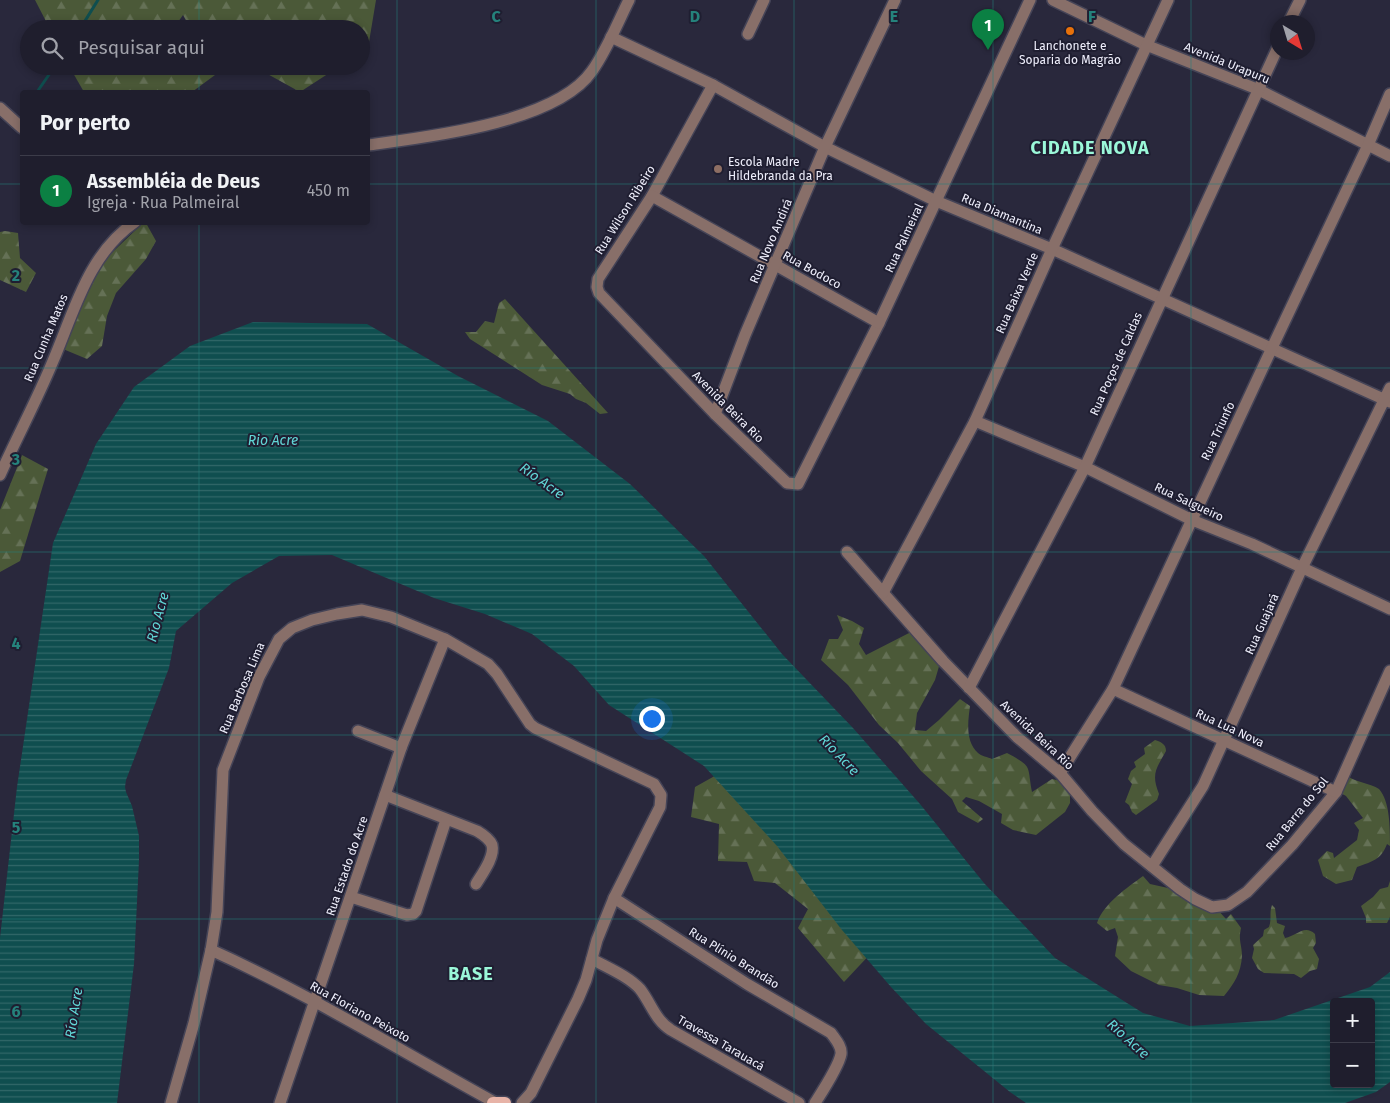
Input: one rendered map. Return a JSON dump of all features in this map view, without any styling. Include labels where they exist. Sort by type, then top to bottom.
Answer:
[{"type":"main road","name":"Rua Floriano Peixoto","points":[[494,1103],[505,1103]]},
{"type":"street","points":[[370,144],[407,140],[508,120],[537,109],[578,87],[592,72],[629,0]]},
{"type":"street","points":[[748,34],[764,0]]},
{"type":"street","name":"Rua Novo Andirá","points":[[715,414],[825,147],[896,0]]},
{"type":"street","name":"Rua Palmeiral","points":[[798,484],[879,324],[1030,0]]},
{"type":"street","name":"Avenida Urapuru","points":[[1053,0],[1146,45],[1257,89],[1390,156]]},
{"type":"street","name":"Rua Baixa Verde","points":[[883,592],[975,421],[1052,249],[1168,0]]},
{"type":"street","points":[[1292,15],[1300,0]]},
{"type":"street","name":"Rua Diamantina","points":[[611,37],[713,85],[825,147],[936,201],[1052,249],[1387,401]]},
{"type":"street","name":"Rua Poços de Caldas","points":[[969,688],[1085,467],[1272,60]]},
{"type":"street","name":"Rua Wilson Ribeiro","points":[[644,339],[599,293],[597,287],[598,279],[652,196],[713,85]]},
{"type":"street","name":"Rua Triunfo","points":[[1060,773],[1113,689],[1368,145],[1390,94]]},
{"type":"street","points":[[0,108],[20,126]]},
{"type":"street","name":"Rua Bodoco","points":[[652,196],[879,324]]},
{"type":"street","name":"Rua Cunha Matos","points":[[0,475],[52,362],[84,283],[112,243],[131,225]]},
{"type":"street","name":"Avenida Beira Rio","points":[[644,339],[715,414],[787,483],[798,484]]},
{"type":"street","name":"Rua Guajará","points":[[1152,866],[1203,786],[1302,568],[1387,401],[1390,388]]},
{"type":"street","name":"Rua Salgueiro","points":[[975,421],[1085,467],[1192,520],[1252,544],[1390,609]]},
{"type":"street","name":"Avenida Beira Rio","points":[[847,552],[943,661],[1017,737],[1060,773],[1092,811],[1124,844],[1180,889],[1205,904],[1212,907],[1228,905]]},
{"type":"street","name":"Rua Barbosa Lima","points":[[171,1103],[194,1022],[211,950],[217,912],[224,770],[259,677],[279,639],[292,628],[312,620],[362,610],[391,617],[445,640],[488,664],[497,674],[530,724],[654,784],[661,795],[660,808],[614,898]]},
{"type":"street","name":"Rua Estado do Acre","points":[[280,1103],[401,748],[445,640]]},
{"type":"street","name":"Rua Barra do Sol","points":[[1228,905],[1247,892],[1292,845],[1336,792],[1390,671]]},
{"type":"street","name":"Rua Lua Nova","points":[[1113,689],[1336,792]]},
{"type":"street","points":[[358,731],[401,748]]},
{"type":"street","points":[[385,795],[477,831],[487,838],[492,845],[492,854],[476,884]]},
{"type":"street","points":[[351,897],[410,915],[416,911],[446,820]]},
{"type":"street","points":[[522,1103],[531,1093],[578,999],[597,940],[614,898]]},
{"type":"street","name":"Rua Plínio Brandão","points":[[614,898],[748,984],[831,1033],[841,1053],[815,1103]]},
{"type":"street","name":"Rua Floriano Peixoto","points":[[211,950],[245,965],[494,1103]]},
{"type":"street","name":"Travessa Tarauacá","points":[[592,960],[635,985],[643,993],[663,1025],[705,1051],[799,1103]]},
{"type":"green space","points":[[35,0],[376,0],[370,36],[370,20],[186,20],[183,15],[179,20],[45,20]]},
{"type":"green space","points":[[74,75],[215,75],[195,90],[83,90]]},
{"type":"green space","points":[[269,75],[326,75],[303,90],[296,90]]},
{"type":"green space","points":[[141,225],[147,225],[156,241],[146,259],[116,293],[107,316],[102,346],[87,359],[63,349],[97,267]]},
{"type":"green space","points":[[0,232],[18,233],[20,258],[36,273],[26,292],[0,280]]},
{"type":"green space","points":[[505,299],[608,413],[600,414],[570,394],[542,385],[470,339],[465,332],[476,332],[485,321],[494,323],[499,303]]},
{"type":"green space","points":[[22,455],[48,469],[20,561],[0,572],[0,510]]},
{"type":"green space","points":[[837,615],[864,628],[859,644],[866,655],[911,632],[940,663],[935,680],[917,713],[915,730],[926,731],[960,699],[970,706],[969,737],[978,753],[992,759],[1007,753],[1021,761],[1029,771],[1032,792],[1052,779],[1061,781],[1070,787],[1070,803],[1065,812],[1036,835],[1013,830],[1001,823],[1002,814],[979,801],[966,797],[962,801],[983,819],[978,823],[958,812],[952,799],[921,771],[898,743],[879,725],[848,685],[821,660],[829,639],[838,639],[843,630]]},
{"type":"green space","points":[[1155,740],[1164,745],[1166,749],[1155,776],[1159,794],[1157,800],[1136,815],[1125,802],[1132,784],[1128,779],[1131,771],[1136,767],[1134,762],[1145,754],[1144,748]]},
{"type":"green space","points":[[729,768],[874,950],[844,982],[798,928],[808,909],[775,883],[754,881],[747,862],[718,861],[719,824],[691,817],[695,787]]},
{"type":"green space","points":[[1349,777],[1379,789],[1383,794],[1389,815],[1390,846],[1387,844],[1382,854],[1376,859],[1357,867],[1352,880],[1336,884],[1323,876],[1318,860],[1327,851],[1333,853],[1334,858],[1357,840],[1359,830],[1354,823],[1363,818],[1346,796],[1341,793]]},
{"type":"green space","points":[[1143,876],[1150,884],[1177,890],[1181,898],[1189,896],[1216,908],[1226,919],[1231,914],[1241,928],[1242,956],[1239,973],[1224,996],[1199,995],[1159,985],[1131,971],[1115,956],[1118,937],[1115,928],[1107,931],[1097,923],[1110,903]]},
{"type":"green space","points":[[1390,881],[1390,917],[1387,923],[1366,923],[1361,906],[1380,889],[1388,887]]},
{"type":"green space","points":[[1272,905],[1275,908],[1277,923],[1285,926],[1283,933],[1285,938],[1304,930],[1315,934],[1316,943],[1313,948],[1319,959],[1317,969],[1310,971],[1301,978],[1294,974],[1264,973],[1258,969],[1252,958],[1253,945],[1263,936],[1264,930],[1269,927]]},
{"type":"water","name":"Rio Acre","points":[[253,322],[367,324],[458,376],[548,421],[630,484],[704,556],[782,654],[853,728],[920,804],[984,883],[1055,958],[1143,1013],[1190,1026],[1274,1020],[1330,1001],[1330,1088],[1375,1088],[1375,998],[1338,998],[1370,987],[1390,972],[1390,1082],[1376,1092],[1345,1103],[1026,1103],[926,1024],[842,930],[777,846],[704,766],[609,705],[574,666],[532,634],[485,614],[434,598],[332,555],[279,556],[232,583],[176,631],[169,668],[125,787],[132,806],[139,836],[139,860],[134,964],[117,1103],[0,1103],[0,938],[17,787],[53,543],[96,444],[134,387],[190,346]]},
{"type":"waterway","points":[[86,20],[98,0]]},
{"type":"waterway","points":[[38,90],[49,75]]},
{"type":"place","name":"Lanchonete e Soparia do Magrão","points":[[1070,31]]},
{"type":"place","name":"Assembléia de Deus","points":[[988,50]]},
{"type":"place","name":"Escola Madre Hildebranda da Pra","points":[[718,169]]},
{"type":"district","name":"CIDADE NOVA","points":[[1090,148]]},
{"type":"district","name":"BASE","points":[[471,974]]},
{"type":"water label","name":"Río Acre","points":[[542,481]]},
{"type":"water label","name":"Río Acre","points":[[158,617]]},
{"type":"water label","name":"Río Acre","points":[[839,755]]},
{"type":"water label","name":"Río Acre","points":[[74,1013]]},
{"type":"water label","name":"Río Acre","points":[[1128,1039]]}]
